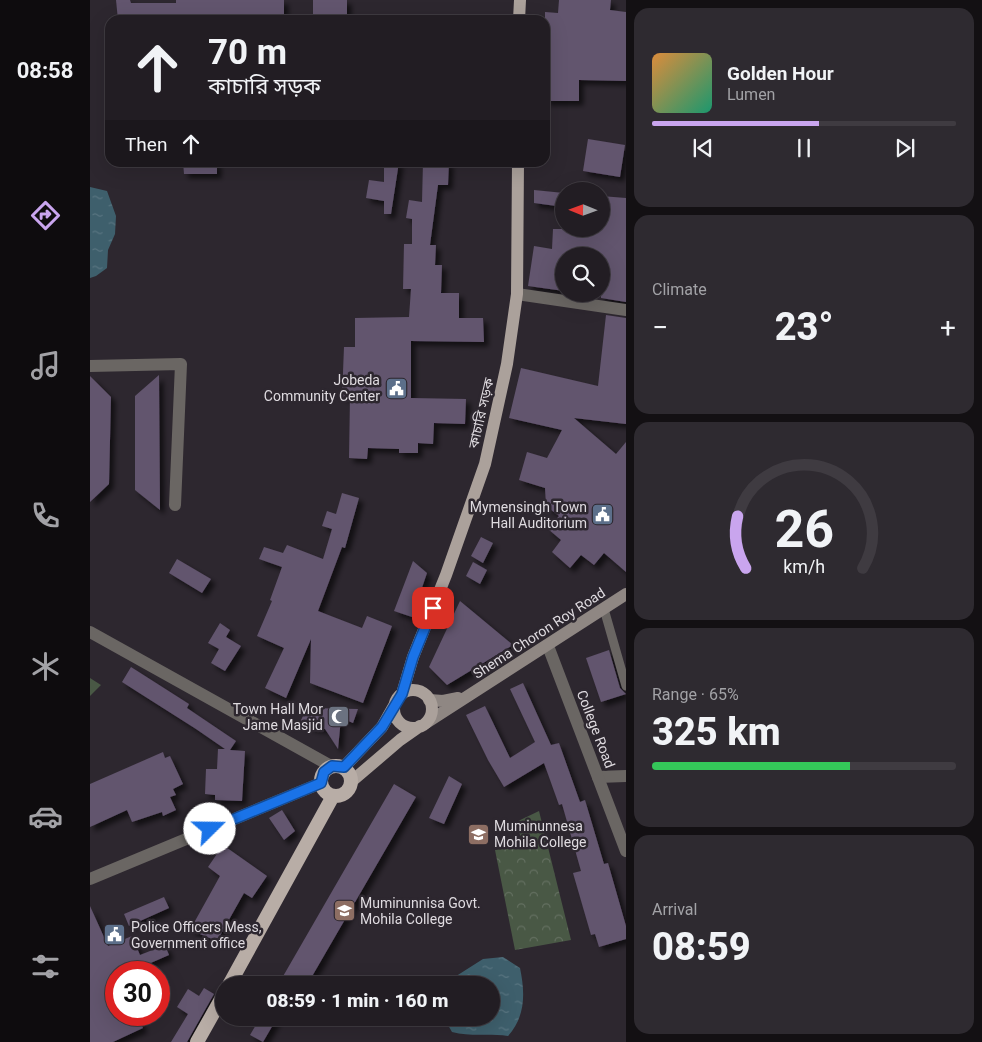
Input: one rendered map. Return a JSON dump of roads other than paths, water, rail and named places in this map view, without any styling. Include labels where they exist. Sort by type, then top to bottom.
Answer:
[{"type":"highway","points":[[338,767],[349,772],[352,781],[345,794],[333,796],[327,793],[321,783],[324,772],[338,767]]},
{"type":"highway","points":[[234,976],[333,796]]},
{"type":"highway","points":[[197,1042],[215,1010]]},
{"type":"main road","points":[[519,15],[520,0]]},
{"type":"main road","name":"কাচারি সড়ক","points":[[338,767],[382,727],[398,699],[446,575],[485,464],[507,364],[517,294],[518,167]]},
{"type":"main road","name":"Shema Choron Roy Road","points":[[423,725],[626,594]]},
{"type":"main road","points":[[352,781],[400,740],[423,725],[432,712],[413,657]]},
{"type":"main road","points":[[423,725],[409,728],[399,721],[394,710],[398,699],[408,691],[425,696]]},
{"type":"main road","name":"Shema Choron Roy Road","points":[[425,696],[443,702],[468,696]]},
{"type":"street","points":[[517,294],[626,310]]},
{"type":"street","points":[[90,366],[181,364],[175,505]]},
{"type":"street","points":[[90,632],[338,767]]},
{"type":"street","name":"College Road","points":[[548,646],[626,851]]},
{"type":"street","points":[[598,778],[626,776]]},
{"type":"street","points":[[90,878],[321,783]]},
{"type":"lane","points":[[604,609],[626,686]]},
{"type":"water","points":[[90,187],[107,191],[116,216],[115,234],[108,250],[107,268],[90,278]]},
{"type":"water","points":[[503,957],[520,968],[523,1004],[518,1020],[508,1036],[452,1032],[449,1026],[500,1026],[500,976],[456,976],[483,959]]},
{"type":"place","name":"Jobeda Community Center","points":[[396,388]]},
{"type":"place","name":"Mymensingh Town Hall Auditorium","points":[[603,515]]},
{"type":"place","name":"Town Hall Mor Jame Masjid","points":[[339,717]]},
{"type":"place","name":"Muminunnesa Mohila College","points":[[478,834]]},
{"type":"place","name":"Muminunnisa Govt. Mohila College","points":[[344,911]]},
{"type":"place","name":"Police Officers Mess, Government office","points":[[115,935]]}]
